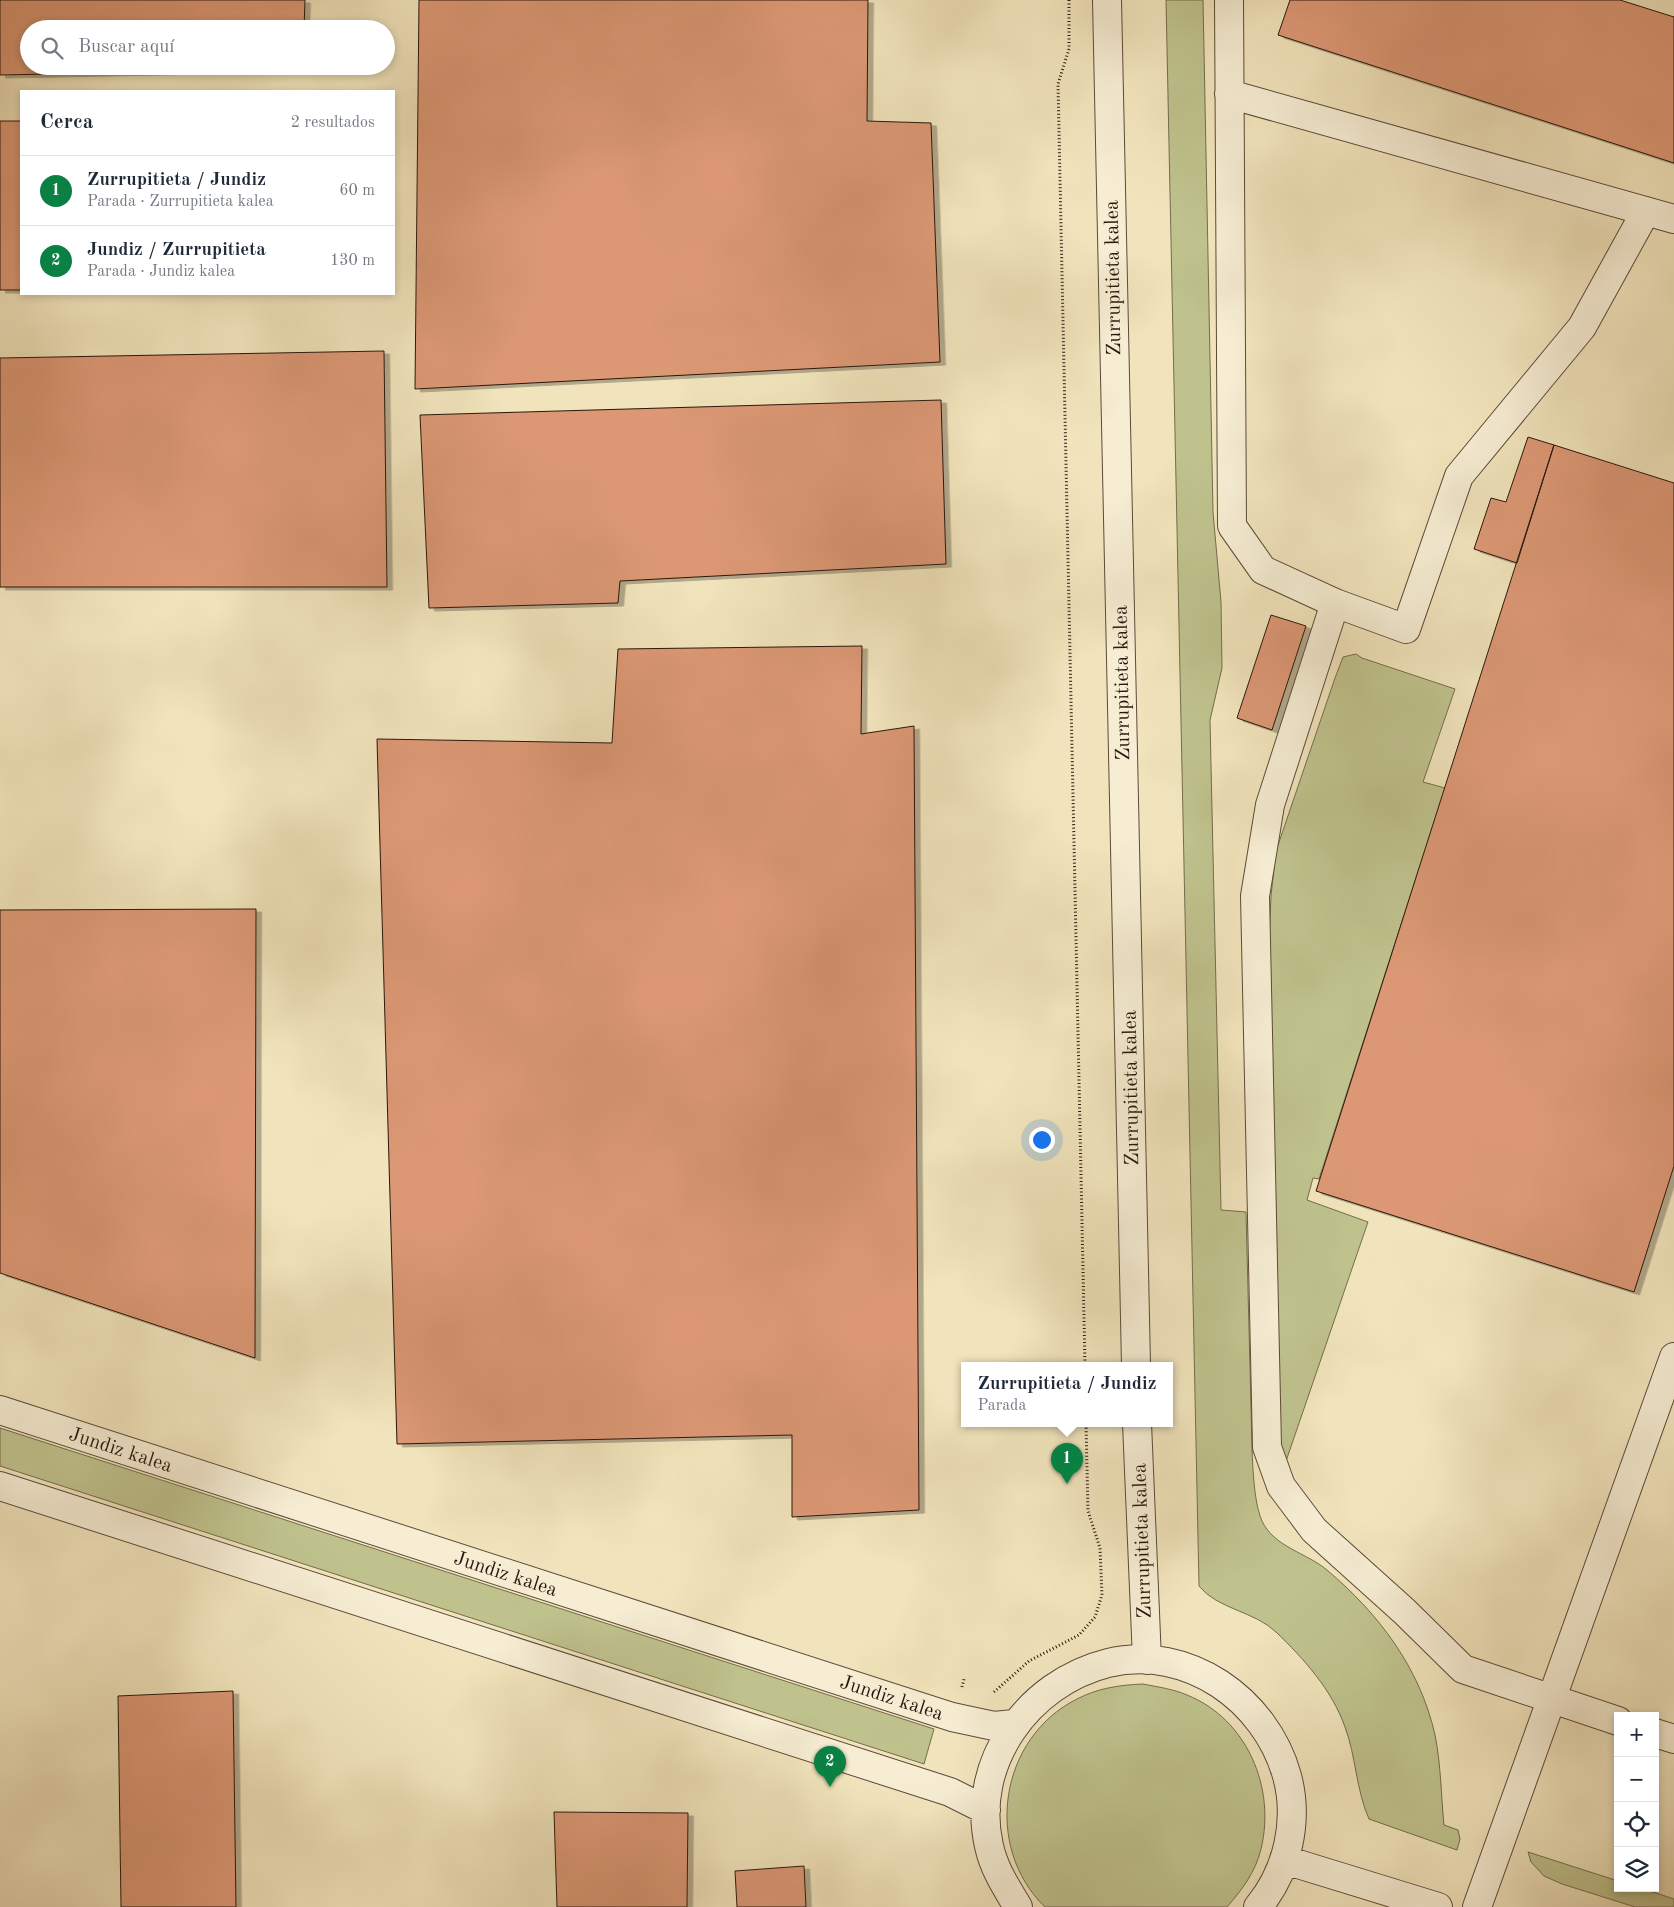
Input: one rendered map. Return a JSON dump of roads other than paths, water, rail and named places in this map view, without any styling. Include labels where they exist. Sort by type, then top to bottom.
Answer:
[{"type":"street","name":"Zurrupitieta kalea","points":[[1106,0],[1136,1362]]},
{"type":"street","points":[[1229,0],[1232,526],[1263,570],[1335,603],[1406,629],[1459,476],[1582,327],[1646,211]]},
{"type":"street","points":[[1229,94],[1674,219]]},
{"type":"street","points":[[1335,603],[1270,805],[1255,896],[1267,1447],[1281,1486],[1314,1530],[1404,1610],[1463,1669],[1614,1720]]},
{"type":"street","points":[[1477,1907],[1674,1358]]},
{"type":"street","name":"Jundiz kalea","points":[[0,1410],[952,1717],[994,1726],[1014,1724]]},
{"type":"street","name":"Zurrupitieta kalea","points":[[1137,1427],[1147,1660]]},
{"type":"street","points":[[0,1486],[950,1792],[986,1810]]},
{"type":"street","points":[[1018,1907],[1000,1879],[992,1854],[986,1810],[994,1765],[1002,1744],[1014,1724],[1041,1696],[1073,1676],[1109,1663],[1147,1660],[1182,1666],[1214,1679],[1242,1700],[1265,1726],[1281,1756],[1291,1791],[1291,1825],[1285,1860],[1269,1894],[1258,1907]]},
{"type":"street","points":[[1659,1734],[1674,1739]]},
{"type":"street","points":[[1285,1860],[1438,1907]]},
{"type":"place","name":"Zurrupitieta / Jundiz","points":[[1067,1484]]},
{"type":"place","name":"Jundiz / Zurrupitieta","points":[[830,1787]]}]
